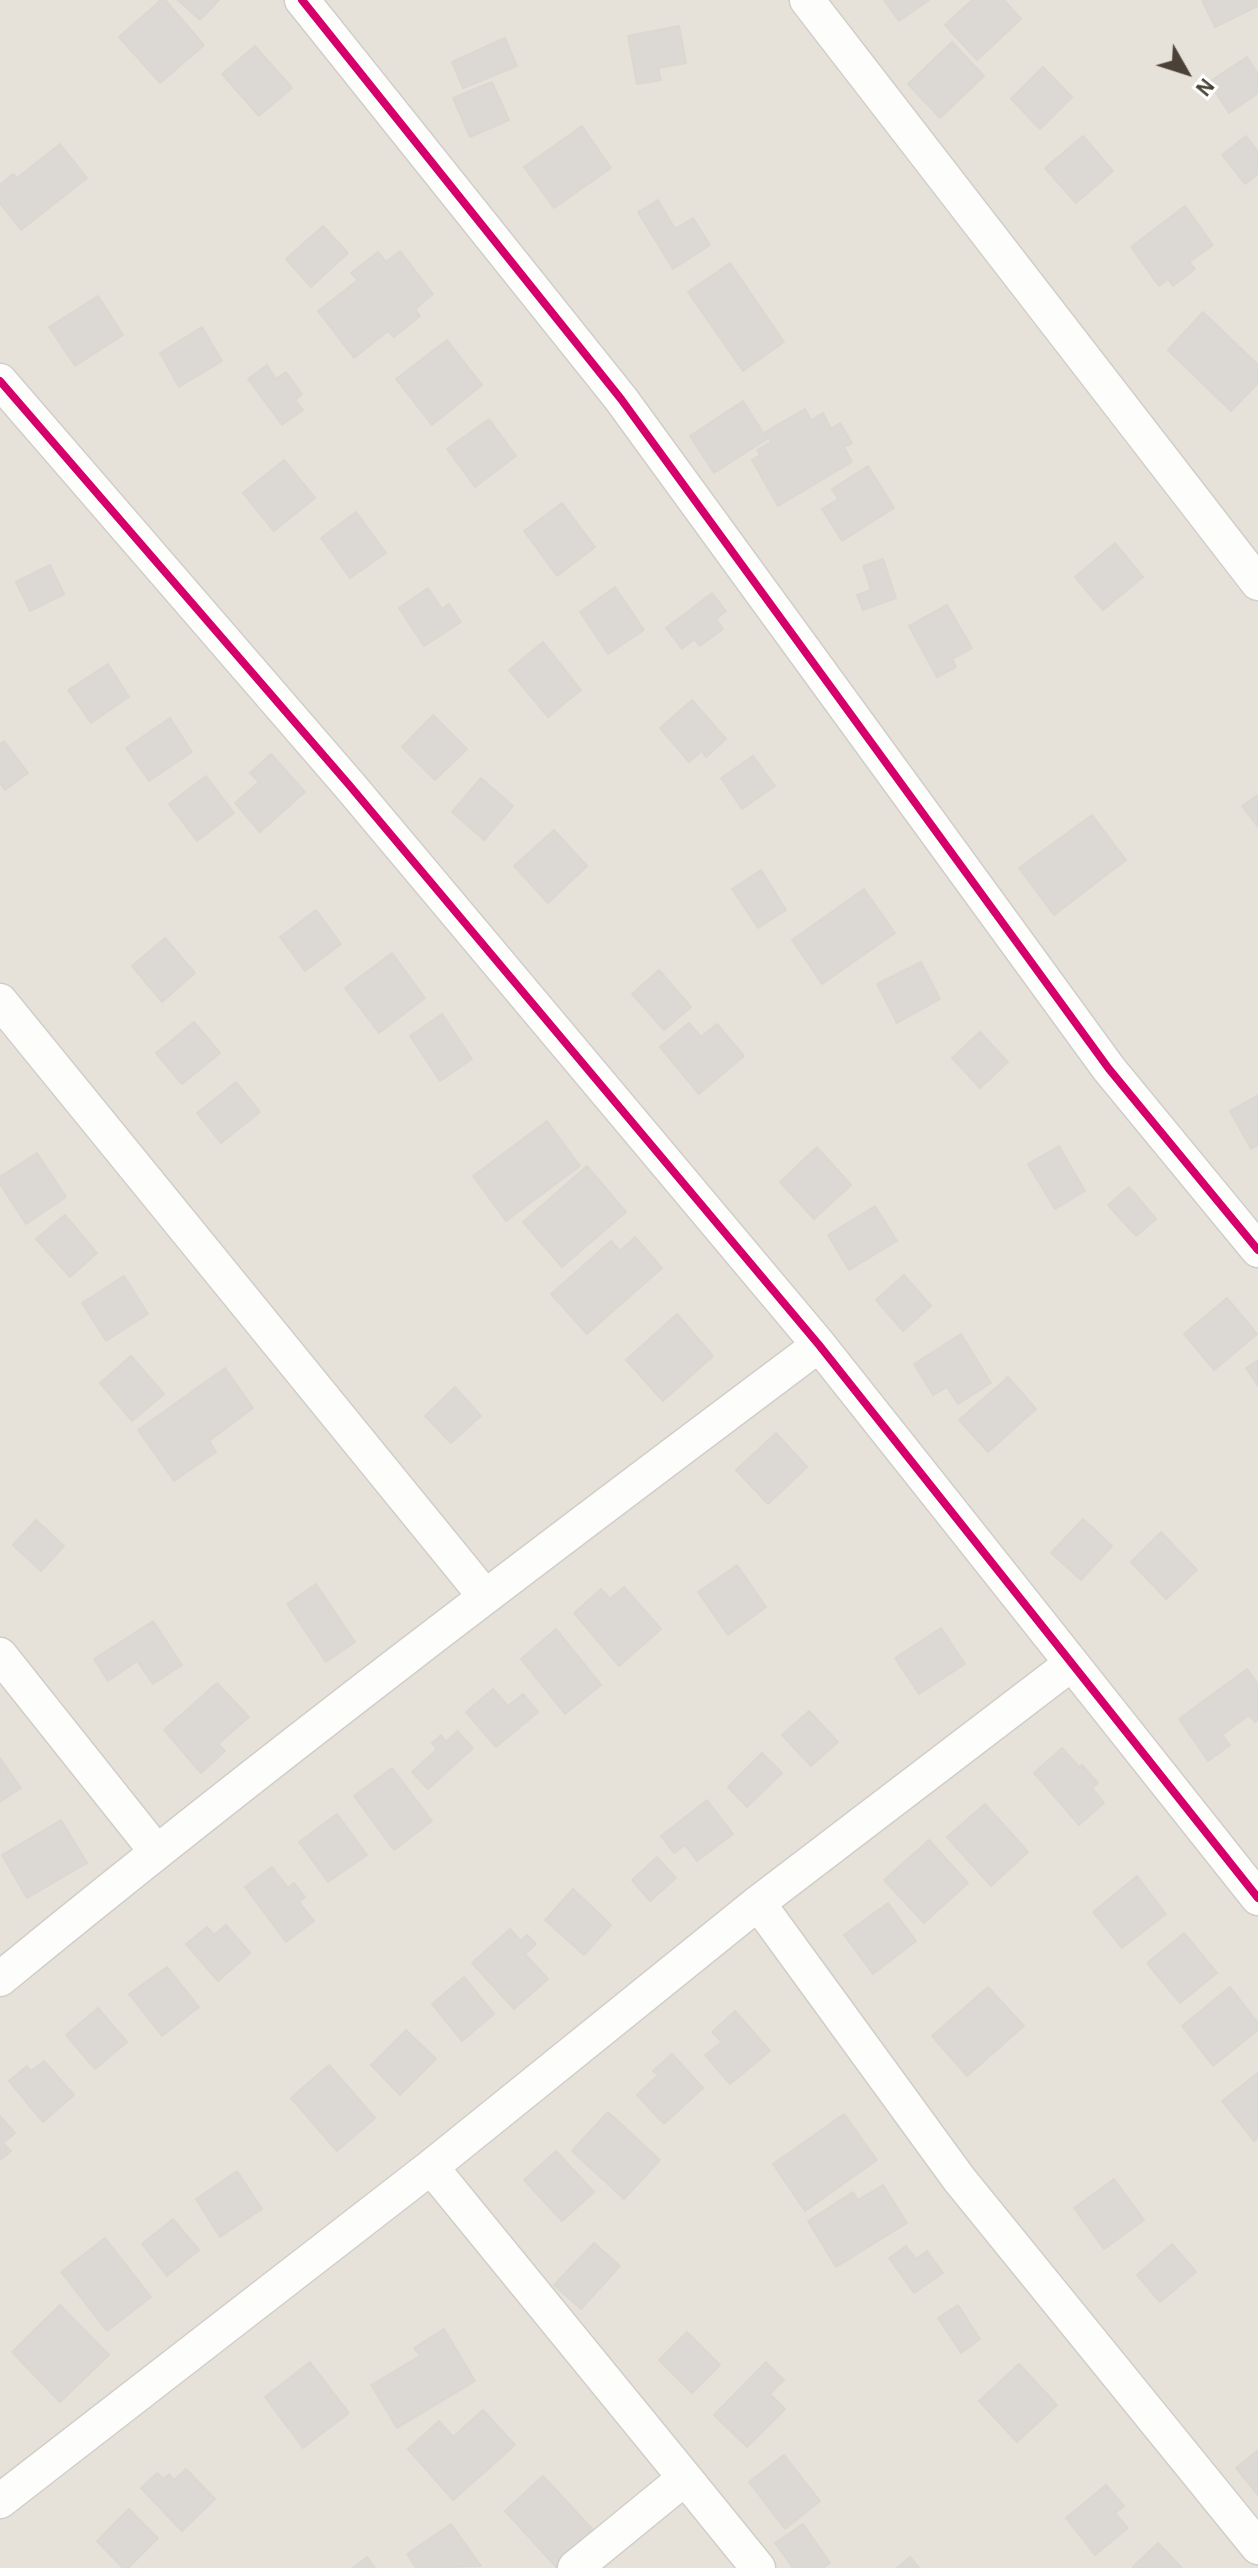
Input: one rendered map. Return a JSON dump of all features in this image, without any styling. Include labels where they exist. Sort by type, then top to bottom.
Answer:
[{"type":"street","points":[[302,0],[621,399],[1100,1057],[1258,1250]]},
{"type":"street","points":[[807,0],[1258,583]]},
{"type":"street","points":[[0,381],[340,774],[819,1345],[1258,1898]]},
{"type":"street","points":[[0,1001],[484,1595]]},
{"type":"street","points":[[0,1979],[156,1851],[484,1595],[819,1345]]},
{"type":"street","points":[[0,1655],[156,1851]]},
{"type":"street","points":[[0,2501],[431,2167],[758,1903],[1071,1664]]},
{"type":"street","points":[[758,1903],[959,2179],[1258,2547]]},
{"type":"street","points":[[431,2167],[758,2568]]},
{"type":"street","points":[[575,2568],[685,2478]]},
{"type":"shaded area","points":[[0,0],[1258,0],[1258,2568],[0,2568]]},
{"type":"building","points":[[161,0],[165,0],[204,45],[160,83],[119,37]]},
{"type":"building","points":[[178,0],[219,0],[200,20]]},
{"type":"building","points":[[884,0],[929,0],[899,21]]},
{"type":"building","points":[[972,0],[1004,0],[1021,19],[977,60],[945,25]]},
{"type":"building","points":[[1202,0],[1258,0],[1258,6],[1215,27]]},
{"type":"building","points":[[679,26],[686,63],[658,68],[661,80],[637,84],[628,36]]},
{"type":"building","points":[[505,38],[517,66],[463,88],[452,62]]},
{"type":"building","points":[[952,42],[984,76],[940,118],[908,84]]},
{"type":"building","points":[[255,46],[292,88],[259,116],[222,74]]},
{"type":"building","points":[[1247,57],[1258,74],[1258,93],[1229,113],[1209,82]]},
{"type":"building","points":[[1043,67],[1072,97],[1040,129],[1011,99]]},
{"type":"building","points":[[492,82],[509,120],[470,137],[453,98]]},
{"type":"building","points":[[582,126],[611,168],[554,208],[524,167]]},
{"type":"building","points":[[1083,136],[1113,171],[1076,203],[1045,168]]},
{"type":"building","points":[[1246,136],[1258,152],[1258,174],[1245,184],[1222,155]]},
{"type":"building","points":[[60,144],[87,178],[21,230],[0,203],[0,185],[13,174],[17,178]]},
{"type":"building","points":[[658,200],[675,229],[693,218],[710,245],[673,269],[638,212]]},
{"type":"building","points":[[1185,206],[1213,245],[1189,262],[1195,269],[1173,286],[1168,279],[1159,286],[1131,247]]},
{"type":"building","points":[[323,226],[348,253],[311,287],[286,259]]},
{"type":"building","points":[[400,251],[433,294],[415,309],[420,316],[394,337],[388,331],[354,358],[318,311],[358,280],[351,273],[378,252],[386,262]]},
{"type":"building","points":[[730,263],[784,342],[743,371],[688,292]]},
{"type":"building","points":[[98,296],[123,335],[75,366],[49,327]]},
{"type":"building","points":[[1203,312],[1258,365],[1258,383],[1231,411],[1168,350]]},
{"type":"building","points":[[202,327],[222,361],[179,387],[160,353]]},
{"type":"building","points":[[447,340],[482,385],[432,425],[396,379]]},
{"type":"building","points":[[267,365],[276,379],[286,372],[302,394],[295,400],[303,410],[282,425],[248,379]]},
{"type":"building","points":[[743,401],[767,439],[714,473],[690,436]]},
{"type":"building","points":[[805,409],[811,420],[823,413],[831,429],[840,423],[852,443],[844,447],[852,462],[778,506],[752,460],[760,455],[757,450],[771,442],[765,432]]},
{"type":"building","points":[[489,419],[516,456],[475,487],[447,449]]},
{"type":"building","points":[[284,460],[315,498],[274,531],[243,493]]},
{"type":"building","points":[[868,466],[894,508],[842,541],[822,509],[838,499],[832,489]]},
{"type":"building","points":[[562,503],[595,547],[557,576],[524,531]]},
{"type":"building","points":[[356,512],[386,553],[350,578],[321,538]]},
{"type":"building","points":[[1115,543],[1143,577],[1103,610],[1075,577]]},
{"type":"building","points":[[883,559],[896,598],[863,610],[857,595],[871,590],[863,566]]},
{"type":"building","points":[[50,565],[64,594],[30,611],[16,582]]},
{"type":"building","points":[[615,587],[644,630],[608,654],[580,612]]},
{"type":"building","points":[[428,588],[442,609],[449,604],[461,622],[424,646],[399,608]]},
{"type":"building","points":[[712,593],[726,611],[716,619],[723,629],[700,646],[694,639],[682,649],[666,628]]},
{"type":"building","points":[[947,605],[972,648],[952,659],[956,667],[937,677],[909,626]]},
{"type":"building","points":[[543,642],[581,690],[548,717],[509,670]]},
{"type":"building","points":[[108,664],[129,697],[91,723],[68,690]]},
{"type":"building","points":[[692,700],[726,739],[706,757],[702,751],[689,762],[660,728]]},
{"type":"building","points":[[433,715],[467,749],[435,780],[402,747]]},
{"type":"building","points":[[170,718],[192,752],[149,781],[126,748]]},
{"type":"building","points":[[4,741],[28,773],[5,790],[0,783],[0,744]]},
{"type":"building","points":[[271,754],[305,792],[260,832],[235,803],[259,782],[250,773]]},
{"type":"building","points":[[753,756],[775,786],[742,809],[721,778]]},
{"type":"building","points":[[206,776],[234,813],[197,841],[169,804]]},
{"type":"building","points":[[481,778],[513,806],[484,840],[452,812]]},
{"type":"building","points":[[1258,795],[1258,827],[1242,806]]},
{"type":"building","points":[[1092,815],[1126,860],[1054,915],[1019,868]]},
{"type":"building","points":[[554,830],[587,866],[548,903],[514,866]]},
{"type":"building","points":[[761,870],[786,910],[758,928],[732,889]]},
{"type":"building","points":[[864,889],[895,933],[822,984],[792,940]]},
{"type":"building","points":[[316,910],[341,944],[305,971],[280,937]]},
{"type":"building","points":[[165,938],[195,973],[162,1002],[132,966]]},
{"type":"building","points":[[392,953],[425,998],[379,1033],[345,988]]},
{"type":"building","points":[[921,962],[940,999],[897,1023],[877,984]]},
{"type":"building","points":[[659,970],[691,1007],[664,1030],[632,994]]},
{"type":"building","points":[[442,1014],[472,1059],[440,1081],[410,1036]]},
{"type":"building","points":[[194,1022],[220,1053],[182,1084],[156,1053]]},
{"type":"building","points":[[689,1023],[701,1037],[717,1024],[744,1056],[699,1094],[660,1047]]},
{"type":"building","points":[[980,1032],[1008,1062],[980,1088],[952,1058]]},
{"type":"building","points":[[236,1082],[260,1112],[221,1143],[197,1113]]},
{"type":"building","points":[[1258,1095],[1258,1145],[1251,1149],[1230,1111]]},
{"type":"building","points":[[547,1121],[580,1166],[506,1221],[473,1176]]},
{"type":"building","points":[[1059,1146],[1085,1191],[1055,1209],[1028,1164]]},
{"type":"building","points":[[817,1147],[851,1185],[814,1219],[780,1182]]},
{"type":"building","points":[[37,1153],[66,1197],[26,1224],[0,1184],[0,1177]]},
{"type":"building","points":[[587,1166],[626,1212],[562,1267],[523,1222]]},
{"type":"building","points":[[1129,1187],[1156,1219],[1136,1236],[1108,1205]]},
{"type":"building","points":[[875,1206],[897,1241],[849,1270],[828,1235]]},
{"type":"building","points":[[65,1215],[97,1253],[70,1277],[36,1239]]},
{"type":"building","points":[[635,1237],[662,1268],[587,1334],[551,1294],[611,1241],[620,1251]]},
{"type":"building","points":[[904,1275],[931,1306],[903,1331],[876,1300]]},
{"type":"building","points":[[124,1276],[148,1314],[106,1341],[82,1303]]},
{"type":"building","points":[[1227,1298],[1257,1334],[1214,1370],[1184,1334]]},
{"type":"building","points":[[677,1314],[713,1356],[663,1401],[626,1360]]},
{"type":"building","points":[[961,1334],[991,1383],[958,1404],[947,1387],[933,1395],[914,1364]]},
{"type":"building","points":[[131,1356],[164,1394],[132,1421],[100,1383]]},
{"type":"building","points":[[1258,1360],[1258,1386],[1246,1368]]},
{"type":"building","points":[[225,1368],[253,1408],[209,1441],[216,1452],[174,1481],[138,1430]]},
{"type":"building","points":[[1008,1377],[1036,1409],[988,1452],[959,1420]]},
{"type":"building","points":[[455,1387],[481,1416],[451,1443],[425,1416]]},
{"type":"building","points":[[776,1433],[807,1467],[768,1504],[736,1470]]},
{"type":"building","points":[[1083,1519],[1112,1546],[1081,1580],[1051,1553]]},
{"type":"building","points":[[36,1520],[64,1546],[41,1571],[13,1545]]},
{"type":"building","points":[[1161,1532],[1197,1570],[1166,1599],[1131,1562]]},
{"type":"building","points":[[737,1565],[766,1607],[728,1635],[698,1592]]},
{"type":"building","points":[[316,1584],[355,1642],[326,1662],[287,1604]]},
{"type":"building","points":[[624,1587],[661,1629],[619,1666],[574,1613],[601,1589],[610,1599]]},
{"type":"building","points":[[153,1621],[182,1665],[153,1684],[137,1661],[108,1681],[94,1659]]},
{"type":"building","points":[[941,1628],[965,1664],[919,1694],[895,1658]]},
{"type":"building","points":[[556,1629],[601,1685],[565,1714],[521,1659]]},
{"type":"building","points":[[1247,1669],[1258,1684],[1258,1719],[1255,1722],[1249,1715],[1222,1735],[1230,1745],[1208,1761],[1179,1719]]},
{"type":"building","points":[[217,1683],[249,1717],[218,1744],[225,1751],[201,1773],[164,1730]]},
{"type":"building","points":[[493,1689],[508,1706],[523,1694],[538,1712],[496,1747],[466,1712]]},
{"type":"building","points":[[809,1711],[838,1742],[811,1766],[782,1735]]},
{"type":"building","points":[[457,1731],[473,1748],[428,1789],[412,1772],[437,1749],[432,1743],[441,1735],[446,1742]]},
{"type":"building","points":[[1062,1748],[1098,1783],[1092,1788],[1104,1803],[1079,1825],[1034,1773]]},
{"type":"building","points":[[762,1753],[782,1773],[747,1807],[728,1787]]},
{"type":"building","points":[[0,1758],[21,1788],[0,1802]]},
{"type":"building","points":[[392,1768],[432,1821],[394,1850],[354,1796]]},
{"type":"building","points":[[707,1800],[733,1834],[697,1861],[685,1845],[674,1853],[661,1836]]},
{"type":"building","points":[[985,1804],[1028,1852],[991,1886],[947,1837]]},
{"type":"building","points":[[337,1814],[367,1855],[328,1882],[299,1842]]},
{"type":"building","points":[[61,1820],[87,1863],[27,1898],[2,1855]]},
{"type":"building","points":[[929,1840],[968,1883],[924,1923],[884,1880]]},
{"type":"building","points":[[657,1857],[676,1878],[650,1901],[632,1880]]},
{"type":"building","points":[[272,1867],[288,1888],[294,1883],[305,1897],[299,1902],[314,1921],[286,1942],[245,1887]]},
{"type":"building","points":[[1137,1876],[1166,1914],[1122,1948],[1093,1912]]},
{"type":"building","points":[[573,1889],[611,1925],[584,1955],[545,1920]]},
{"type":"building","points":[[888,1903],[916,1941],[873,1974],[844,1935]]},
{"type":"building","points":[[226,1925],[250,1953],[218,1981],[186,1944],[207,1927],[214,1935]]},
{"type":"building","points":[[510,1929],[521,1941],[527,1935],[536,1944],[525,1954],[548,1979],[514,2009],[472,1963]]},
{"type":"building","points":[[1184,1933],[1217,1973],[1180,2003],[1147,1963]]},
{"type":"building","points":[[167,1967],[199,2007],[162,2036],[129,1994]]},
{"type":"building","points":[[464,1977],[494,2014],[462,2041],[432,2004]]},
{"type":"building","points":[[988,1987],[1024,2026],[967,2076],[932,2036]]},
{"type":"building","points":[[1230,1987],[1258,2023],[1258,2030],[1213,2066],[1182,2026]]},
{"type":"building","points":[[98,2008],[127,2042],[95,2069],[66,2035]]},
{"type":"building","points":[[735,2011],[770,2051],[730,2084],[705,2055],[722,2042],[712,2032]]},
{"type":"building","points":[[406,2030],[436,2059],[400,2095],[371,2065]]},
{"type":"building","points":[[672,2054],[703,2088],[664,2124],[637,2095],[658,2075],[653,2071]]},
{"type":"building","points":[[44,2061],[74,2095],[43,2122],[9,2081],[27,2066],[31,2071]]},
{"type":"building","points":[[329,2065],[375,2118],[337,2151],[291,2098]]},
{"type":"building","points":[[1258,2073],[1258,2137],[1254,2141],[1222,2101]]},
{"type":"building","points":[[608,2112],[660,2160],[624,2199],[572,2151]]},
{"type":"building","points":[[844,2114],[877,2160],[805,2211],[773,2164]]},
{"type":"building","points":[[0,2116],[15,2133],[3,2143],[11,2151],[0,2160]]},
{"type":"building","points":[[556,2151],[594,2192],[562,2221],[524,2180]]},
{"type":"building","points":[[237,2171],[262,2209],[220,2237],[196,2199]]},
{"type":"building","points":[[1114,2179],[1144,2220],[1104,2249],[1074,2208]]},
{"type":"building","points":[[883,2185],[907,2223],[836,2267],[808,2221],[853,2192],[858,2200]]},
{"type":"building","points":[[173,2219],[199,2250],[167,2276],[142,2244]]},
{"type":"building","points":[[105,2238],[151,2297],[107,2331],[61,2272]]},
{"type":"building","points":[[594,2243],[620,2266],[581,2309],[554,2285]]},
{"type":"building","points":[[1172,2244],[1196,2272],[1160,2302],[1137,2275]]},
{"type":"building","points":[[906,2246],[916,2259],[927,2251],[943,2273],[914,2293],[889,2258]]},
{"type":"building","points":[[60,2305],[109,2355],[60,2402],[12,2352]]},
{"type":"building","points":[[958,2305],[980,2339],[961,2353],[938,2318]]},
{"type":"building","points":[[444,2329],[475,2381],[397,2428],[371,2385],[420,2356],[414,2348]]},
{"type":"building","points":[[687,2332],[720,2365],[692,2393],[659,2360]]},
{"type":"building","points":[[310,2362],[349,2413],[303,2448],[265,2397]]},
{"type":"building","points":[[766,2362],[784,2380],[770,2394],[785,2409],[747,2447],[714,2415]]},
{"type":"building","points":[[1019,2364],[1057,2405],[1017,2442],[979,2401]]},
{"type":"building","points":[[483,2410],[515,2445],[453,2500],[408,2449],[439,2421],[453,2437]]},
{"type":"building","points":[[1258,2450],[1258,2495],[1236,2468]]},
{"type":"building","points":[[784,2455],[820,2501],[785,2529],[749,2482]]},
{"type":"building","points":[[186,2469],[215,2499],[182,2531],[141,2488],[157,2473],[163,2479],[169,2474],[174,2480]]},
{"type":"building","points":[[543,2476],[595,2532],[557,2568],[505,2511]]},
{"type":"building","points":[[1106,2485],[1124,2506],[1115,2513],[1128,2528],[1095,2555],[1066,2518]]},
{"type":"building","points":[[129,2509],[158,2538],[128,2568],[123,2568],[97,2541]]},
{"type":"building","points":[[451,2524],[481,2566],[416,2568],[407,2554]]},
{"type":"building","points":[[803,2524],[830,2563],[823,2568],[793,2568],[775,2543]]},
{"type":"building","points":[[1158,2543],[1182,2568],[1133,2567]]},
{"type":"building","points":[[367,2557],[375,2568],[353,2568]]},
{"type":"building","points":[[910,2557],[919,2568],[897,2568]]},
{"type":"cycle path","points":[[302,0],[621,399],[1109,1069],[1258,1250]]},
{"type":"cycle path","points":[[0,381],[350,786],[819,1345],[1258,1898]]}]
